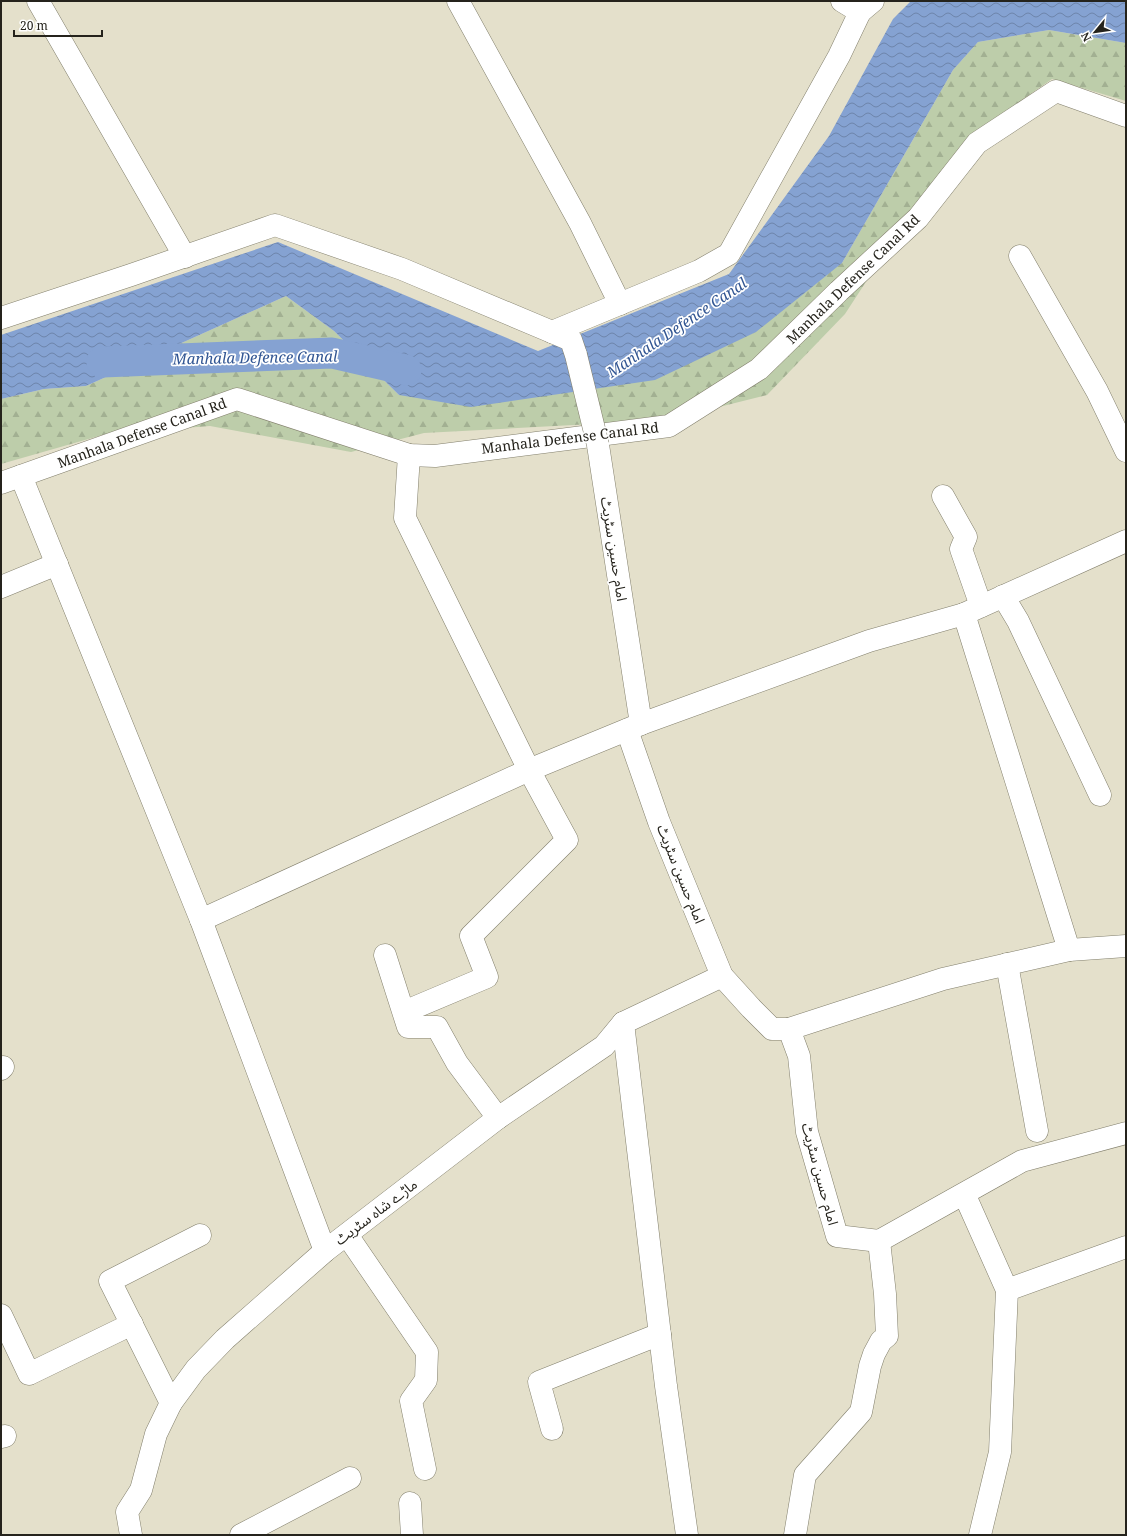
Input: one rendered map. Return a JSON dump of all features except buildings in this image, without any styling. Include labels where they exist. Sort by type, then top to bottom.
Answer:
[{"type":"street","points":[[38,1],[185,257]]},
{"type":"street","points":[[458,1],[580,223],[620,304]]},
{"type":"street","points":[[552,332],[698,271],[729,254],[839,56],[858,5]]},
{"type":"street","name":"Manhala Defense Canal Rd","points":[[11,480],[237,399],[409,455],[435,456],[669,426],[760,369],[839,291],[918,218],[977,143],[1056,91],[1126,116]]},
{"type":"street","name":"امام حسین سٹریٹ","points":[[1,318],[185,257],[275,225],[402,269],[571,340],[598,445],[634,727],[659,822],[722,976],[772,1029],[789,1029],[799,1056],[807,1132],[837,1236],[879,1240]]},
{"type":"street","points":[[1020,256],[1097,391],[1126,451]]},
{"type":"street","points":[[404,1012],[487,977],[471,936],[566,840],[528,770],[405,518],[409,455]]},
{"type":"street","points":[[11,480],[57,564],[201,920],[325,1251]]},
{"type":"street","points":[[943,496],[966,537],[961,549],[973,610],[1069,950]]},
{"type":"street","points":[[201,920],[528,770],[634,727],[868,641],[973,610],[1126,541]]},
{"type":"street","points":[[1,587],[57,564]]},
{"type":"street","points":[[1003,596],[1018,620],[1100,795]]},
{"type":"street","points":[[789,1029],[943,979],[1069,950],[1126,946]]},
{"type":"street","points":[[386,955],[408,1027],[437,1027],[457,1062],[498,1118]]},
{"type":"street","points":[[1007,964],[1037,1131]]},
{"type":"street","name":"ماڑے شاہ سٹریٹ","points":[[131,1535],[127,1512],[141,1490],[156,1434],[171,1402],[196,1370],[225,1339],[325,1251],[498,1118],[604,1046],[623,1023],[722,976]]},
{"type":"street","points":[[623,1023],[660,1334],[687,1535]]},
{"type":"street","points":[[795,1535],[805,1475],[861,1412],[870,1366],[874,1354],[881,1341],[887,1336],[885,1294],[879,1240],[1022,1161],[1126,1133]]},
{"type":"street","points":[[966,1198],[1007,1290],[1000,1452],[980,1535]]},
{"type":"street","points":[[171,1402],[110,1281],[200,1235]]},
{"type":"street","points":[[347,1235],[427,1352],[426,1380],[411,1401],[425,1469]]},
{"type":"street","points":[[1007,1290],[1126,1247]]},
{"type":"street","points":[[1,1315],[29,1374],[132,1324]]},
{"type":"street","points":[[552,1429],[539,1382],[660,1334]]},
{"type":"street","points":[[241,1535],[350,1478]]},
{"type":"street","points":[[410,1503],[412,1535]]},
{"type":"green space","points":[[1049,30],[1126,43],[1126,101],[1052,79],[970,136],[912,211],[845,314],[767,395],[667,420],[424,433],[351,452],[210,426],[106,434],[1,464],[1,399],[44,389],[86,386],[286,296],[334,331],[399,395],[842,263],[953,70],[978,42]]},
{"type":"water","points":[[911,1],[1126,1],[1126,43],[1049,30],[978,42],[953,70],[842,263],[756,332],[655,380],[471,407],[399,395],[334,331],[286,296],[86,386],[44,389],[1,399],[1,335],[278,242],[538,351],[729,274],[829,136],[893,19]]},
{"type":"waterway","name":"Manhala Defence Canal","points":[[102,362],[332,353],[406,370]]}]
